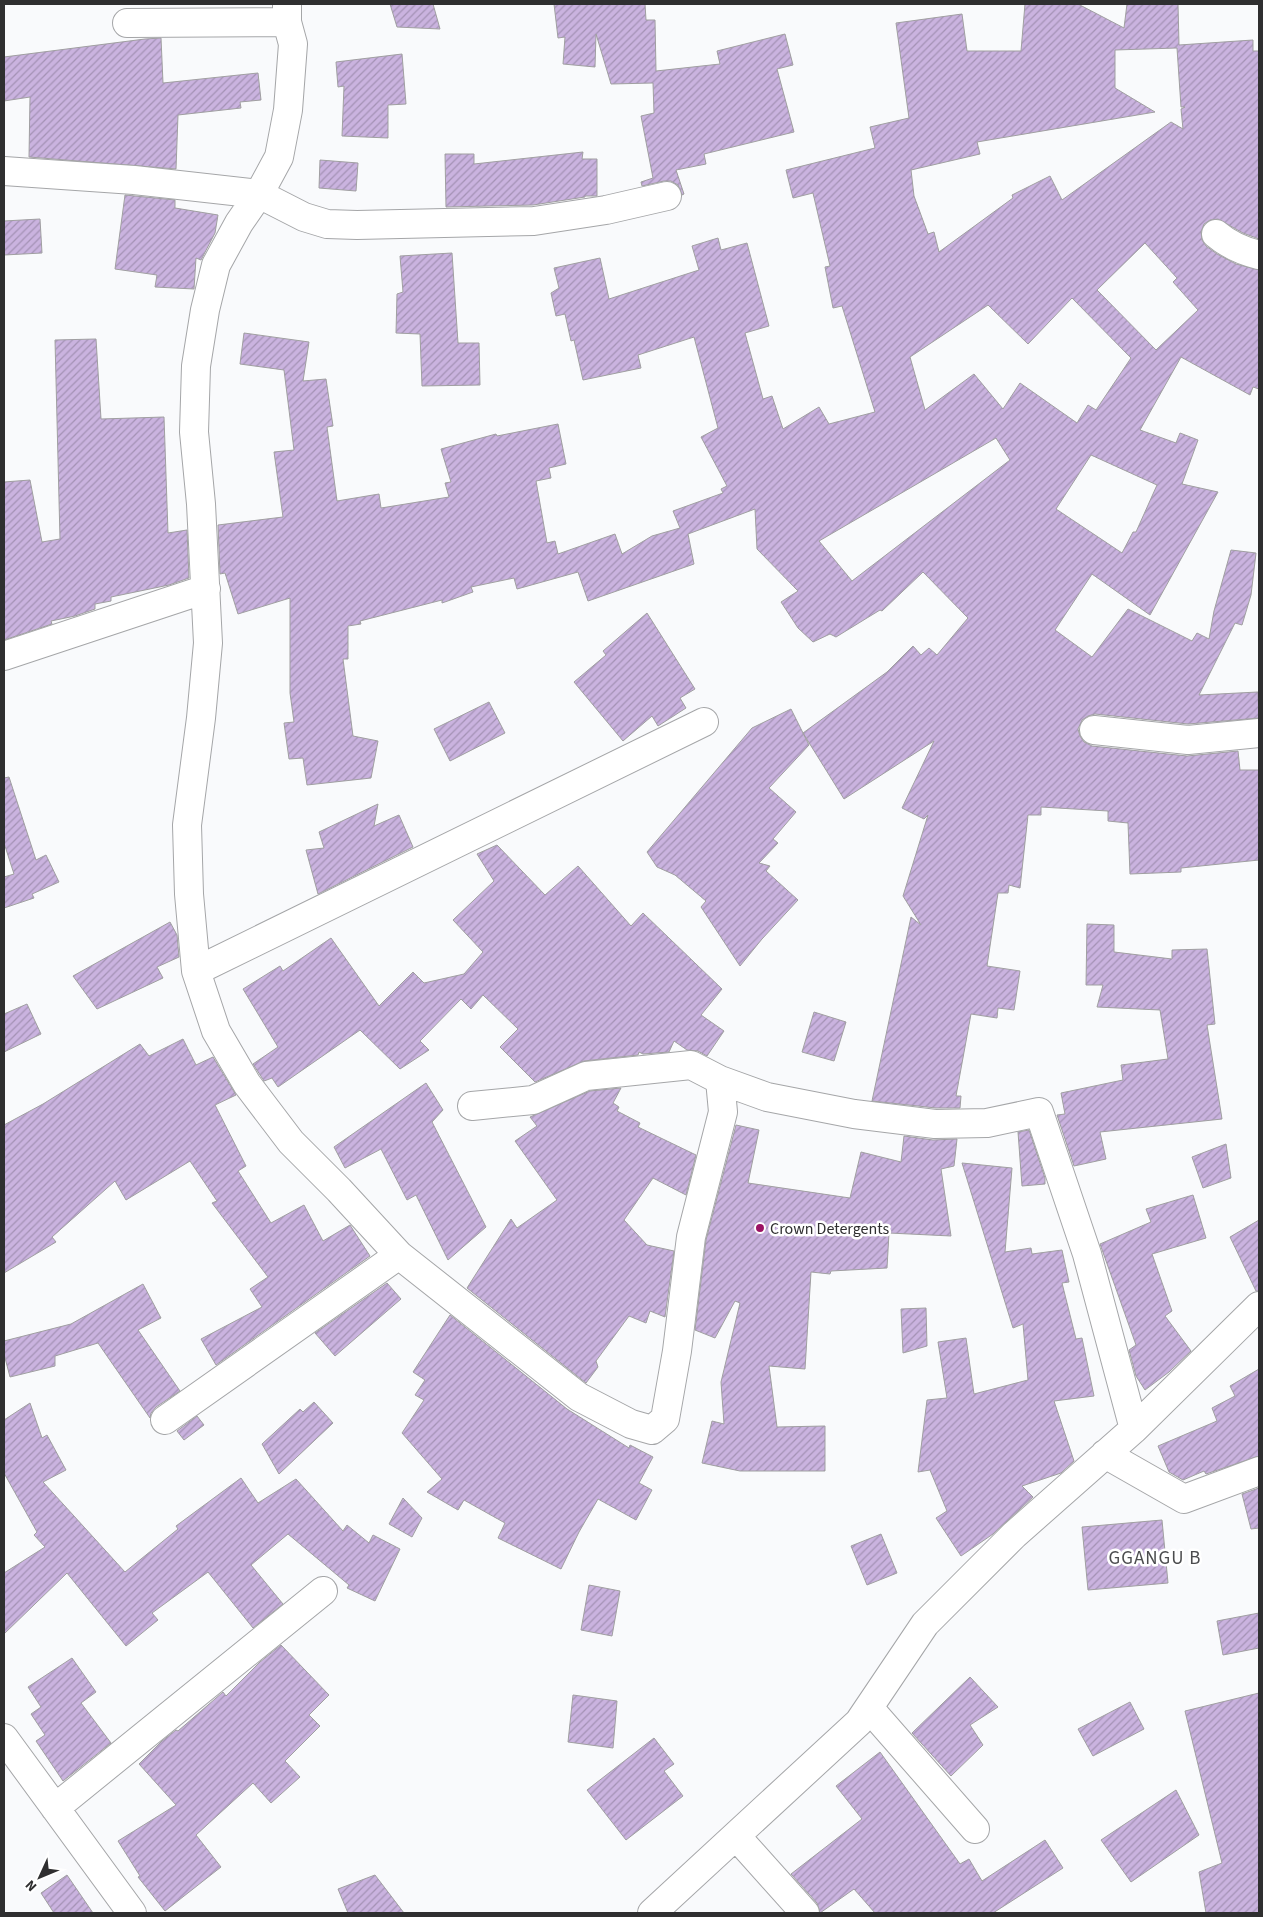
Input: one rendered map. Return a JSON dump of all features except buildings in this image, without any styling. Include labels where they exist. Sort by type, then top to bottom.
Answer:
[{"type":"street","points":[[127,23],[287,13],[293,44],[288,110],[278,157],[259,194],[239,223],[216,265],[205,310],[196,366],[194,432],[201,504],[208,643],[201,718],[187,825],[189,894],[196,971],[216,1031],[247,1084],[291,1142],[339,1190],[399,1255],[579,1397],[631,1424],[652,1430],[665,1419],[677,1351],[691,1237],[723,1112],[720,1080]]},
{"type":"street","points":[[4,171],[134,180],[259,194],[304,217],[327,224],[534,221],[606,210],[667,196]]},
{"type":"street","points":[[1216,234],[1229,245],[1259,255]]},
{"type":"street","points":[[4,656],[206,589]]},
{"type":"street","points":[[196,971],[704,722]]},
{"type":"street","points":[[1094,730],[1188,740],[1259,733]]},
{"type":"street","points":[[472,1106],[533,1100],[586,1076],[691,1065],[720,1080],[767,1097],[854,1114],[935,1124],[987,1123],[1039,1112],[1087,1254],[1134,1429]]},
{"type":"street","points":[[165,1420],[399,1255]]},
{"type":"street","points":[[652,1913],[859,1722],[925,1624],[1014,1534],[1134,1429],[1259,1306]]},
{"type":"street","points":[[1105,1454],[1184,1500],[1259,1471]]},
{"type":"street","points":[[55,1808],[323,1592]]},
{"type":"street","points":[[869,1708],[975,1829]]},
{"type":"street","points":[[4,1738],[132,1913]]},
{"type":"street","points":[[736,1836],[805,1913]]},
{"type":"place","name":"Crown Detergents","points":[[760,1228]]},
{"type":"district","name":"GGANGU B","points":[[1155,1557]]}]
